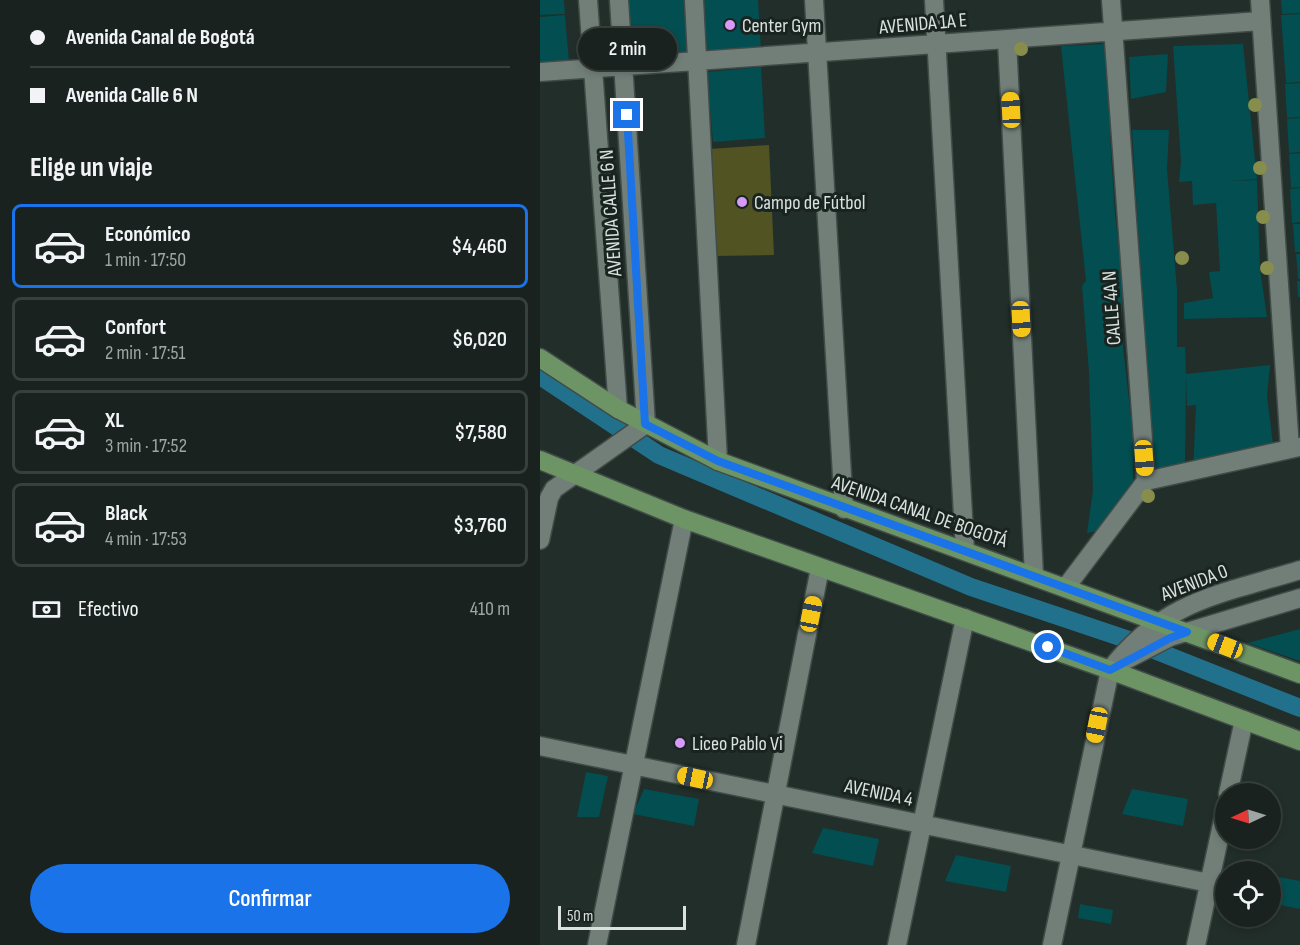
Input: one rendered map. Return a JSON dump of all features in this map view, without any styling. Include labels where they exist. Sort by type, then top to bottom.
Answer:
[{"type":"main road","name":"AVENIDA CANAL DE BOGOTÁ","points":[[540,358],[618,409],[638,430],[844,509],[1066,586],[1153,626],[1187,632],[1300,674]]},
{"type":"main road","points":[[540,460],[684,519],[1110,670],[1300,741]]},
{"type":"street","name":"AVENIDA CALLE 6 N","points":[[588,0],[590,70],[618,409]]},
{"type":"street","name":"AVENIDA CALLE 6 N","points":[[619,0],[624,68],[638,430]]},
{"type":"street","points":[[693,0],[718,461]]},
{"type":"street","points":[[813,0],[844,509]]},
{"type":"street","points":[[934,0],[965,551]]},
{"type":"street","name":"CALLE 4A N","points":[[1112,0],[1146,481]]},
{"type":"street","points":[[1066,586],[1146,481],[1295,448],[1260,0]]},
{"type":"street","name":"AVENIDA 1A E","points":[[540,72],[624,68],[936,43],[1007,40],[1261,21]]},
{"type":"street","points":[[1007,40],[1034,575]]},
{"type":"street","points":[[540,540],[549,498],[554,489],[572,474],[590,465],[638,430]]},
{"type":"street","points":[[597,945],[684,519]]},
{"type":"street","points":[[746,945],[820,568]]},
{"type":"street","name":"AVENIDA 0","points":[[1110,670],[1153,626],[1185,605],[1300,570]]},
{"type":"street","name":"AVENIDA 0","points":[[1132,650],[1300,598]]},
{"type":"street","points":[[897,945],[965,618]]},
{"type":"street","points":[[1052,945],[1110,670]]},
{"type":"street","points":[[1230,783],[1244,720]]},
{"type":"street","name":"AVENIDA 4","points":[[540,746],[1072,853],[1209,883]]},
{"type":"street","points":[[1196,945],[1217,849]]},
{"type":"shaded area","name":"Campo de Fútbol","points":[[769,145],[774,255],[715,256],[710,149]]},
{"type":"building","points":[[540,0],[564,0],[565,14],[540,15]]},
{"type":"building","points":[[629,0],[684,0],[688,52],[631,56]]},
{"type":"building","name":"Center Gym","points":[[700,0],[758,0],[761,49],[703,56]]},
{"type":"building","points":[[1281,0],[1300,0],[1300,13],[1282,14]]},
{"type":"building","points":[[1300,14],[1300,82],[1286,83],[1281,15]]},
{"type":"building","points":[[565,15],[569,62],[540,65],[540,17]]},
{"type":"building","points":[[1105,44],[1111,95],[1110,137],[1115,214],[1122,278],[1122,338],[1134,444],[1133,485],[1103,530],[1087,533],[1093,490],[1089,372],[1082,286],[1086,281],[1061,46]]},
{"type":"building","points":[[1243,44],[1257,179],[1229,181],[1257,180],[1260,269],[1267,317],[1184,319],[1184,303],[1213,298],[1209,272],[1220,271],[1216,203],[1193,205],[1192,181],[1179,182],[1181,161],[1173,46]]},
{"type":"building","points":[[1168,54],[1166,92],[1131,99],[1129,57]]},
{"type":"building","points":[[761,67],[765,138],[713,142],[707,72]]},
{"type":"building","points":[[1300,83],[1300,117],[1287,118],[1285,84]]},
{"type":"building","points":[[1300,118],[1300,152],[1289,153],[1287,119]]},
{"type":"building","points":[[1132,130],[1169,130],[1167,169],[1177,290],[1177,347],[1185,347],[1186,374],[1270,365],[1267,396],[1274,452],[1193,471],[1196,405],[1187,406],[1186,377],[1185,464],[1153,471]]},
{"type":"building","points":[[1300,153],[1300,187],[1291,188],[1289,154]]},
{"type":"building","points":[[1300,188],[1300,222],[1292,223],[1290,189]]},
{"type":"building","points":[[1293,224],[1300,224],[1300,252],[1295,252]]},
{"type":"building","points":[[1296,254],[1300,254],[1300,279],[1298,279]]},
{"type":"building","points":[[1297,281],[1300,281],[1300,297],[1298,297]]},
{"type":"building","points":[[1300,629],[1300,661],[1247,643]]},
{"type":"building","points":[[586,772],[608,776],[599,817],[577,817]]},
{"type":"building","points":[[644,789],[699,799],[694,826],[633,814]]},
{"type":"building","points":[[1132,789],[1188,799],[1183,826],[1122,814]]},
{"type":"building","points":[[823,828],[879,839],[873,866],[812,853]]},
{"type":"building","points":[[956,855],[1011,866],[1006,892],[945,881]]},
{"type":"building","points":[[1281,877],[1300,881],[1300,909],[1281,905]]},
{"type":"building","points":[[1080,904],[1113,910],[1111,924],[1078,918]]},
{"type":"waterway","points":[[540,376],[659,455],[971,587],[1129,640],[1300,708]]},
{"type":"place","name":"Center Gym","points":[[730,25]]},
{"type":"place","name":"Campo de Fútbol","points":[[742,202]]},
{"type":"place","name":"Liceo Pablo Vi","points":[[680,743]]},
{"type":"route","points":[[627,115],[645,424],[718,461],[844,509],[1034,575],[1187,632],[1136,654],[1110,670],[1048,647]]}]
